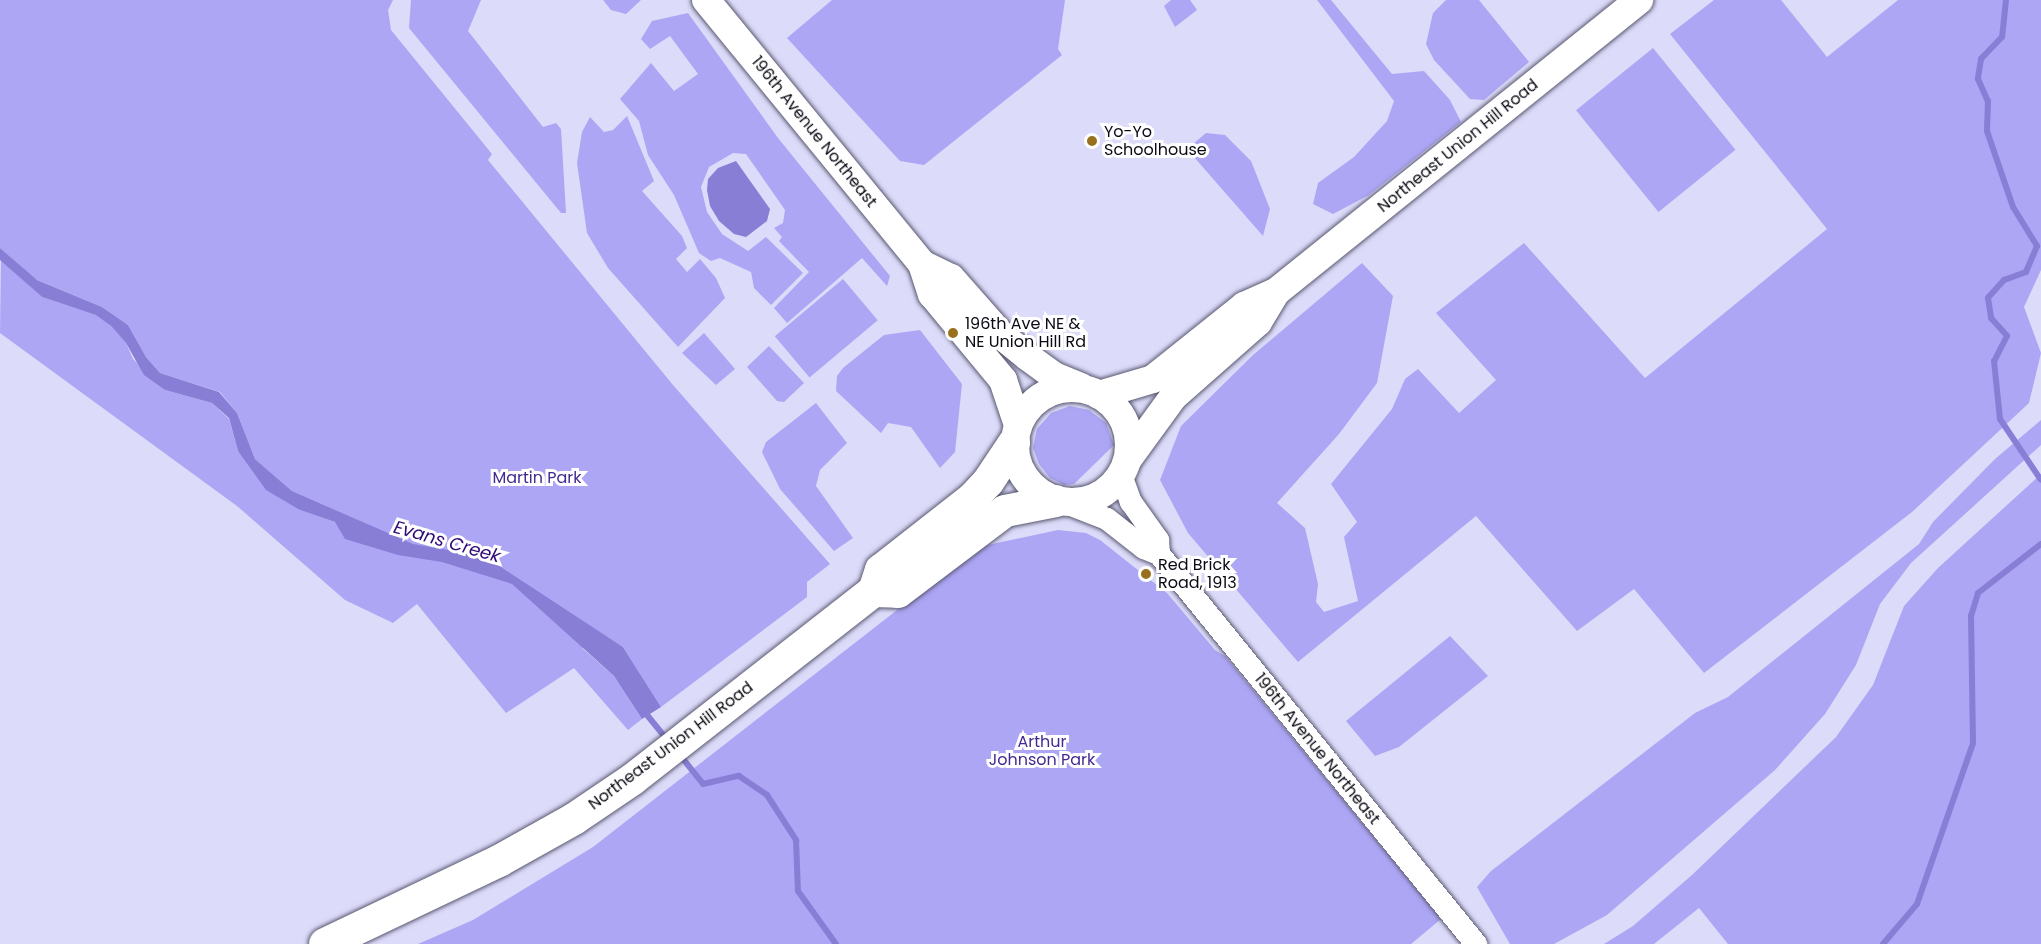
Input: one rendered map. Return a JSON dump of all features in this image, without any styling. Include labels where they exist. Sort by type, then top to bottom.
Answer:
[{"type":"main road","name":"Northeast Union Hill Road","points":[[326,944],[499,861],[574,819],[633,779],[874,591],[881,570],[973,498],[988,482],[1016,434]]},
{"type":"main road","points":[[874,591],[898,592],[1005,511],[1061,502]]},
{"type":"street","name":"196th Avenue Northeast","points":[[706,0],[922,264],[932,294],[1003,380],[1016,434]]},
{"type":"street","name":"Northeast Union Hill Road","points":[[1093,392],[1135,387],[1153,379],[1244,306],[1276,292],[1639,0]]},
{"type":"street","name":"196th Avenue Northeast","points":[[922,264],[951,278],[1001,335],[1028,357],[1054,376],[1093,392]]},
{"type":"street","name":"Northeast Union Hill Road","points":[[1125,467],[1173,397],[1258,322],[1276,292]]},
{"type":"street","points":[[1053,391],[1093,392],[1114,406],[1125,422],[1129,440],[1125,467],[1097,497],[1061,502],[1025,479],[1017,462],[1016,434],[1026,410],[1053,391]]},
{"type":"street","name":"196th Avenue Northeast","points":[[1125,467],[1131,502],[1158,540],[1159,554]]},
{"type":"street","name":"196th Avenue Northeast","points":[[1061,502],[1107,519],[1144,548],[1159,554],[1476,944]]},
{"type":"green space","name":"Martin Park","points":[[0,0],[393,0],[388,10],[391,30],[492,154],[488,160],[673,385],[830,564],[807,582],[807,597],[661,707],[623,647],[602,634],[582,648],[614,676],[642,719],[628,730],[574,668],[506,713],[417,604],[393,623],[345,600],[237,506],[0,333],[1,260],[42,297],[97,315],[111,326],[126,343],[133,359],[165,390],[212,403],[229,419],[238,451],[300,510],[335,522],[360,521],[292,491],[255,459],[237,413],[220,392],[160,373],[146,357],[128,325],[102,307],[35,279],[0,248]]},
{"type":"green space","points":[[411,0],[481,0],[468,31],[543,127],[556,123],[561,129],[566,213],[561,213],[409,28]]},
{"type":"green space","points":[[603,0],[641,0],[626,14],[611,10]]},
{"type":"green space","points":[[832,0],[1065,0],[1058,49],[1062,55],[924,165],[900,161],[787,38]]},
{"type":"green space","points":[[1171,0],[1190,0],[1197,10],[1175,27],[1164,6]]},
{"type":"green space","points":[[1317,0],[1331,0],[1392,74],[1424,71],[1450,100],[1461,122],[1369,195],[1333,214],[1313,204],[1318,183],[1354,157],[1387,121],[1394,101]]},
{"type":"green space","points":[[1446,0],[1479,0],[1529,62],[1484,100],[1470,99],[1434,60],[1426,44],[1433,13]]},
{"type":"green space","points":[[1714,0],[1781,0],[1827,57],[1898,0],[2041,0],[2041,270],[2024,307],[2041,353],[2029,403],[1912,512],[1704,673],[1634,589],[1577,631],[1476,516],[1298,662],[1188,533],[1160,480],[1181,426],[1253,355],[1362,263],[1393,296],[1377,383],[1339,434],[1277,503],[1305,528],[1318,584],[1316,602],[1324,612],[1358,601],[1344,537],[1357,522],[1331,484],[1392,409],[1405,379],[1418,369],[1459,413],[1496,380],[1436,313],[1524,243],[1645,378],[1827,229],[1670,34]]},
{"type":"green space","points":[[688,13],[778,138],[890,276],[887,286],[862,258],[787,323],[774,308],[809,272],[779,241],[782,237],[774,228],[783,223],[785,210],[746,154],[733,153],[709,167],[701,187],[707,212],[722,234],[748,251],[766,237],[803,273],[771,305],[754,288],[751,272],[720,258],[711,261],[699,253],[674,195],[648,155],[639,121],[620,99],[651,63],[674,91],[698,74],[670,36],[650,49],[641,39],[652,21]]},
{"type":"green space","points":[[1653,48],[1735,150],[1659,212],[1576,110]]},
{"type":"green space","points":[[627,116],[654,181],[642,191],[682,236],[687,248],[676,259],[687,272],[700,259],[716,278],[725,298],[678,347],[608,268],[587,233],[577,163],[582,132],[590,117],[604,132],[613,130]]},
{"type":"green space","points":[[1206,133],[1225,135],[1251,161],[1270,209],[1263,236],[1187,149]]},
{"type":"green space","points":[[843,279],[878,320],[810,378],[775,336]]},
{"type":"green space","points":[[920,330],[962,384],[955,452],[940,468],[911,427],[888,423],[881,433],[836,391],[837,376],[843,368],[884,335]]},
{"type":"green space","points":[[704,333],[735,369],[716,385],[682,353]]},
{"type":"green space","points":[[769,346],[804,383],[784,402],[777,401],[747,367]]},
{"type":"green space","points":[[816,403],[847,443],[820,470],[816,486],[853,538],[834,551],[780,489],[762,452],[766,442]]},
{"type":"green space","points":[[1070,406],[1089,410],[1106,423],[1114,445],[1074,484],[1064,485],[1050,478],[1039,464],[1033,448],[1037,429],[1051,413]]},
{"type":"green space","points":[[2041,420],[2041,445],[1911,563],[1880,604],[1856,665],[1825,714],[1775,770],[1607,915],[1554,944],[1510,944],[1477,887],[1491,871],[1695,713],[1728,697],[1919,544],[1933,522],[1995,459]]},
{"type":"green space","points":[[2041,474],[2041,944],[1728,944],[1699,908],[1654,944],[1604,944],[1633,926],[1692,875],[1836,737],[1873,685],[1904,606],[1938,568]]},
{"type":"green space","name":"Arthur Johnson Park","points":[[1058,530],[1086,533],[1100,540],[1167,593],[1215,650],[1225,656],[1441,919],[1411,944],[418,944],[473,920],[593,847],[978,547]]},
{"type":"green space","points":[[1450,636],[1488,676],[1399,747],[1375,756],[1346,721]]},
{"type":"shaded area","points":[[736,161],[770,209],[767,221],[746,237],[734,234],[719,221],[710,206],[707,190],[708,179],[718,168]]},
{"type":"shaded area","points":[[0,248],[37,280],[102,307],[128,325],[146,357],[160,373],[219,392],[237,413],[255,459],[292,491],[413,544],[484,556],[623,647],[661,707],[642,719],[614,676],[512,584],[442,562],[398,555],[345,539],[335,522],[300,510],[266,490],[238,451],[229,418],[212,403],[165,390],[144,375],[126,343],[111,326],[96,315],[42,297],[0,260]]},
{"type":"waterway","points":[[2006,0],[2002,37],[1981,59],[1978,79],[1988,101],[1987,131],[2013,207],[2037,246],[2026,272],[2004,280],[1988,298],[1991,318],[2007,336],[1994,361],[2000,419],[2041,480]]},
{"type":"waterway","points":[[1883,944],[1917,904],[1973,743],[1971,616],[1978,593],[2041,544]]},
{"type":"waterway","name":"Evans Creek","points":[[643,710],[669,742]]},
{"type":"waterway","name":"Evans Creek","points":[[679,754],[703,784],[739,776],[767,795],[796,840],[798,891],[836,944]]},
{"type":"place","name":"Yo-Yo Schoolhouse","points":[[1092,141]]},
{"type":"place","name":"196th Ave NE & NE Union Hill Rd","points":[[953,333]]},
{"type":"place","name":"Red Brick Road, 1913","points":[[1146,574]]}]
